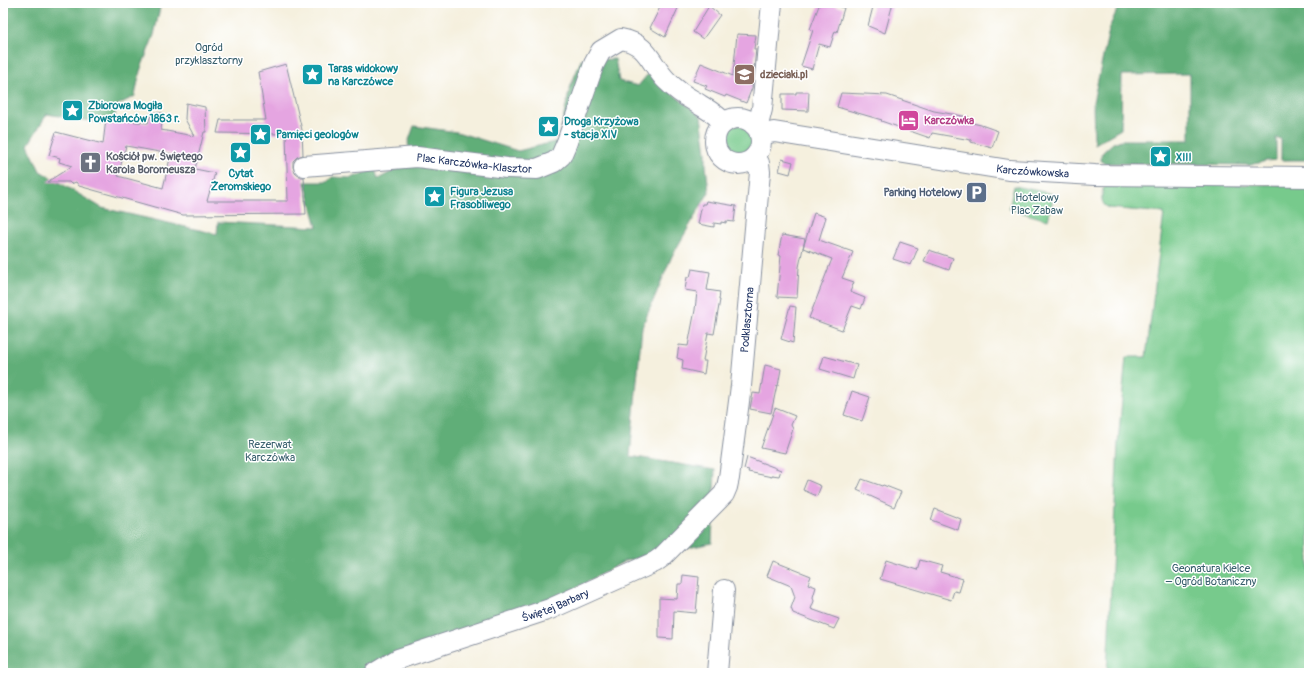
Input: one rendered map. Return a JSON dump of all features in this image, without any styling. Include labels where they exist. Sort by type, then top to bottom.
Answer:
[{"type":"street","points":[[757,130],[748,120],[739,118],[731,119],[719,128],[716,135],[716,150],[726,161],[738,165],[750,161],[759,152],[761,145],[757,130],[762,109],[772,3]]},
{"type":"street","name":"Plac Karczówka-Klasztor","points":[[304,166],[416,156],[507,168],[537,169],[554,162],[561,156],[594,64],[601,51],[621,39],[630,40],[642,47],[667,81],[693,101],[717,116],[724,123]]},
{"type":"street","name":"Karczówkowska","points":[[757,130],[1009,170],[1095,175],[1309,177]]},
{"type":"street","name":"Podklasztorna","points":[[715,502],[724,494],[728,482],[741,386],[760,172],[759,163],[755,157]]},
{"type":"street","name":"Świętej Barbary","points":[[375,673],[398,659],[550,609],[655,562],[662,557],[715,502]]},
{"type":"street","points":[[717,673],[724,590]]},
{"type":"green space","name":"Rezerwat Karczówka","points":[[3,3],[161,3],[154,35],[140,71],[135,96],[116,106],[114,125],[47,114],[28,145],[40,171],[102,208],[217,234],[218,222],[317,227],[305,182],[327,182],[332,177],[351,178],[375,169],[378,179],[410,162],[408,143],[414,126],[457,132],[518,151],[558,141],[570,88],[581,60],[615,59],[619,81],[638,86],[648,74],[701,116],[706,152],[709,192],[672,256],[642,327],[630,456],[715,470],[712,543],[625,561],[549,603],[381,673],[3,673]]},
{"type":"green space","points":[[1120,3],[1309,3],[1309,160],[1281,160],[1281,139],[1276,138],[1276,160],[1251,165],[1103,163],[1101,160],[1102,153],[1113,143],[1121,140],[1190,140],[1190,74],[1122,75],[1121,129],[1095,144],[1093,102],[1110,26]]},
{"type":"green space","points":[[734,125],[740,125],[750,132],[753,141],[752,147],[746,154],[740,157],[734,157],[724,150],[721,144],[721,138],[728,128]]},
{"type":"green space","name":"Geonatura Kielce – Ogród Botaniczny","points":[[1108,184],[1309,185],[1309,673],[1107,673],[1118,443],[1126,357],[1146,357],[1164,213],[1108,208],[1104,204],[1102,197],[1103,189]]},
{"type":"green space","name":"Hotelowy Plac Zabaw","points":[[1014,186],[1054,194],[1048,220],[1009,209]]},
{"type":"building","points":[[662,3],[673,3],[679,6],[665,37],[650,28]]},
{"type":"building","points":[[820,3],[844,8],[837,32],[835,31],[830,47],[819,44],[812,69],[801,66],[813,30],[810,29]]},
{"type":"building","points":[[874,3],[893,3],[885,33],[868,26]]},
{"type":"building","points":[[709,6],[720,15],[703,39],[693,32]]},
{"type":"building","points":[[737,34],[756,35],[752,88],[746,103],[705,89],[707,86],[693,81],[701,63],[733,76]]},
{"type":"building","points":[[286,64],[302,130],[303,155],[297,157],[293,161],[293,167],[295,173],[299,177],[304,177],[306,214],[183,215],[79,186],[76,182],[71,184],[69,182],[47,182],[72,166],[59,162],[60,158],[49,155],[56,132],[103,144],[106,119],[148,123],[152,112],[163,113],[161,130],[194,136],[185,119],[186,103],[205,107],[206,132],[204,132],[195,169],[215,173],[207,201],[288,201],[286,134],[217,133],[220,120],[266,120],[258,72]],"holes":[[[126,146],[171,154],[163,188],[118,176]]]},
{"type":"building","points":[[796,92],[809,92],[808,111],[782,110],[782,94],[796,94]]},
{"type":"building","points":[[841,93],[887,95],[934,111],[969,117],[968,122],[998,131],[992,148],[971,142],[971,140],[932,133],[930,138],[881,121],[882,120],[837,107]]},
{"type":"building","points":[[782,159],[793,162],[790,174],[779,171]]},
{"type":"building","points":[[706,201],[736,206],[734,222],[726,221],[726,223],[721,222],[721,224],[714,223],[714,227],[698,224],[702,204],[705,204]]},
{"type":"building","points":[[814,213],[826,217],[819,240],[853,252],[842,278],[854,282],[850,292],[865,298],[861,309],[852,306],[842,330],[809,318],[832,259],[803,248]]},
{"type":"building","points":[[782,235],[805,239],[799,267],[797,298],[777,297],[781,256],[778,255]]},
{"type":"building","points":[[900,242],[918,248],[911,265],[893,259]]},
{"type":"building","points":[[929,250],[953,258],[949,270],[924,261]]},
{"type":"building","points":[[692,269],[710,272],[707,290],[720,292],[714,334],[708,333],[703,361],[706,361],[704,374],[682,369],[683,360],[677,358],[679,345],[688,346],[695,310],[697,292],[685,290],[687,277],[690,277]]},
{"type":"building","points":[[790,306],[796,307],[793,343],[781,339]]},
{"type":"building","points":[[824,356],[857,365],[853,379],[820,369]]},
{"type":"building","points":[[765,365],[781,369],[771,413],[750,409],[753,393],[760,394]]},
{"type":"building","points":[[852,391],[870,397],[862,421],[844,415]]},
{"type":"building","points":[[775,408],[795,416],[791,425],[793,429],[785,453],[761,448]]},
{"type":"building","points":[[747,457],[781,470],[779,476],[772,475],[772,477],[748,472],[749,470],[744,469]]},
{"type":"building","points":[[862,479],[901,492],[894,507],[857,490]]},
{"type":"building","points":[[807,480],[821,486],[817,496],[803,490]]},
{"type":"building","points":[[935,509],[961,519],[958,530],[931,520]]},
{"type":"building","points":[[886,560],[917,570],[920,560],[942,566],[940,572],[963,579],[959,592],[954,591],[951,600],[880,579]]},
{"type":"building","points":[[773,561],[811,576],[808,584],[816,587],[811,609],[839,619],[834,629],[793,613],[791,608],[795,597],[791,586],[767,576]]},
{"type":"building","points":[[683,575],[699,577],[696,613],[674,611],[673,639],[659,638],[659,598],[677,599],[678,584],[682,584]]},
{"type":"place","name":"Taras widokowy na Karczówce","points":[[312,74]]},
{"type":"place","name":"dzieciaki.pl","points":[[745,74]]},
{"type":"place","name":"Zbiorowa Mogiła Powstańców 1863 r.","points":[[72,111]]},
{"type":"place","name":"Karczówka","points":[[909,120]]},
{"type":"place","name":"Droga Krzyżowa - stacja XIV","points":[[548,127]]},
{"type":"place","name":"Pamięci geologów","points":[[261,134]]},
{"type":"place","name":"Cytat Żeromskiego","points":[[241,153]]},
{"type":"place","name":"XIII","points":[[1160,157]]},
{"type":"place","name":"Kościół pw. Świętego Karola Boromeusza","points":[[90,162]]},
{"type":"place","name":"Parking Hotelowy","points":[[977,192]]},
{"type":"place","name":"Figura Jezusa Frasobliwego","points":[[435,197]]},
{"type":"park label","name":"Ogród przyklasztorny","points":[[209,53]]}]
